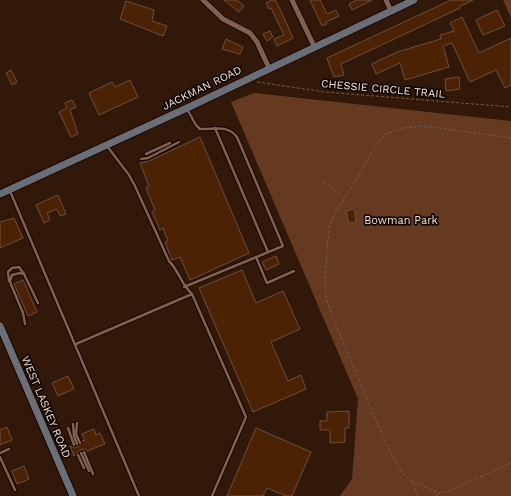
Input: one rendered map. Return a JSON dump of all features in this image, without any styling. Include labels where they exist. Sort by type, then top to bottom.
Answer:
[{"type":"main road","name":"JACKMAN ROAD","points":[[0,194],[107,146],[314,46],[414,0]]},
{"type":"main road","name":"WEST LASKEY ROAD","points":[[0,326],[73,496]]},
{"type":"street","points":[[203,0],[223,19],[250,33],[258,42],[269,68]]},
{"type":"street","points":[[292,0],[314,46]]},
{"type":"street","points":[[386,0],[391,11]]},
{"type":"lane","points":[[184,287],[283,246],[240,144],[232,131],[226,128],[200,129],[196,125],[187,108]]},
{"type":"lane","points":[[215,128],[268,252]]},
{"type":"lane","points":[[141,160],[153,156],[179,142]]},
{"type":"lane","points":[[146,154],[170,143]]},
{"type":"lane","points":[[107,146],[129,175],[169,261],[176,268],[184,287],[192,294],[246,416],[212,496]]},
{"type":"lane","points":[[9,190],[76,344],[139,496]]},
{"type":"lane","points":[[256,257],[266,283],[294,271]]},
{"type":"lane","points":[[25,324],[23,313],[7,274],[12,268],[19,268],[24,274],[38,303]]},
{"type":"lane","points":[[10,282],[12,275],[20,273],[24,274]]},
{"type":"lane","points":[[76,344],[192,294]]},
{"type":"lane","points":[[75,423],[74,436],[78,443]]},
{"type":"lane","points":[[68,428],[74,445]]},
{"type":"lane","points":[[0,453],[9,449]]},
{"type":"lane","points":[[89,471],[83,453],[93,474]]},
{"type":"lane","points":[[78,455],[84,468]]},
{"type":"lane","points":[[0,457],[15,490]]},
{"type":"path","name":"CHESSIE CIRCLE TRAIL","points":[[254,82],[325,92],[511,107]]},
{"type":"path","points":[[439,493],[413,482],[403,474],[396,463],[385,442],[333,318],[326,297],[325,277],[329,228],[344,197],[361,172],[379,140],[395,130],[423,126],[511,138]]},
{"type":"path","points":[[323,182],[344,197]]},
{"type":"path","points":[[436,496],[439,493],[448,491],[511,463]]},
{"type":"path","points":[[413,482],[418,496]]},
{"type":"green space","points":[[503,0],[511,0],[511,18]]},
{"type":"green space","name":"Bowman Park","points":[[254,93],[511,121],[511,496],[340,496],[352,479],[358,399],[231,102]]},
{"type":"building","points":[[224,0],[237,0],[244,6],[239,12]]},
{"type":"building","points":[[275,0],[280,9],[293,38],[277,46],[274,39],[284,35],[271,8],[269,9],[266,3]]},
{"type":"building","points":[[310,0],[320,0],[327,14],[336,10],[339,16],[326,22],[327,24],[322,26]]},
{"type":"building","points":[[357,0],[372,0],[352,10],[349,4]]},
{"type":"building","points":[[451,0],[473,0],[459,7],[460,8],[341,64],[344,75],[334,77],[327,58]]},
{"type":"building","points":[[126,1],[154,10],[152,21],[167,26],[163,36],[120,19]]},
{"type":"building","points":[[497,10],[505,26],[483,35],[476,20]]},
{"type":"building","points":[[462,17],[479,53],[511,38],[511,85],[505,88],[496,70],[470,82],[452,43],[443,46],[449,67],[405,80],[400,63],[376,74],[372,64],[397,52],[441,39],[440,35],[454,31],[450,23]]},
{"type":"building","points":[[270,31],[273,37],[267,41],[263,34]]},
{"type":"building","points":[[226,39],[243,47],[240,54],[222,49]]},
{"type":"building","points":[[11,70],[17,82],[12,85],[6,73]]},
{"type":"building","points":[[459,77],[460,89],[446,91],[445,79]]},
{"type":"building","points":[[130,80],[138,97],[99,115],[89,93],[112,82],[115,87]]},
{"type":"building","points":[[72,100],[76,107],[70,110],[78,134],[71,137],[59,112],[67,108],[65,103]]},
{"type":"building","points":[[200,137],[249,253],[190,280],[180,257],[172,260],[165,242],[168,241],[163,228],[160,230],[152,212],[155,210],[146,188],[149,186],[140,163],[149,161]]},
{"type":"building","points":[[58,195],[66,214],[60,216],[57,209],[47,213],[50,220],[44,223],[36,205]]},
{"type":"building","points":[[354,209],[356,222],[349,223],[346,211]]},
{"type":"building","points":[[14,218],[23,238],[0,248],[0,222]]},
{"type":"building","points":[[276,256],[279,264],[266,270],[262,262]]},
{"type":"building","points":[[242,270],[256,303],[283,291],[300,329],[271,342],[288,381],[301,375],[306,389],[253,412],[199,288]]},
{"type":"building","points":[[23,280],[37,312],[28,316],[14,284]]},
{"type":"building","points":[[68,376],[74,389],[58,396],[52,383]]},
{"type":"building","points":[[349,411],[349,428],[345,428],[345,442],[330,443],[330,430],[320,430],[320,421],[327,421],[327,412]]},
{"type":"building","points":[[7,427],[12,440],[0,445],[0,430]]},
{"type":"building","points":[[256,428],[311,452],[292,496],[286,496],[267,488],[263,496],[227,496]]},
{"type":"building","points":[[94,429],[96,435],[100,433],[105,444],[87,451],[84,449],[80,450],[74,456],[70,446],[75,448],[81,445],[82,441],[85,440],[82,434]]},
{"type":"building","points":[[24,466],[29,479],[17,484],[12,471]]}]
